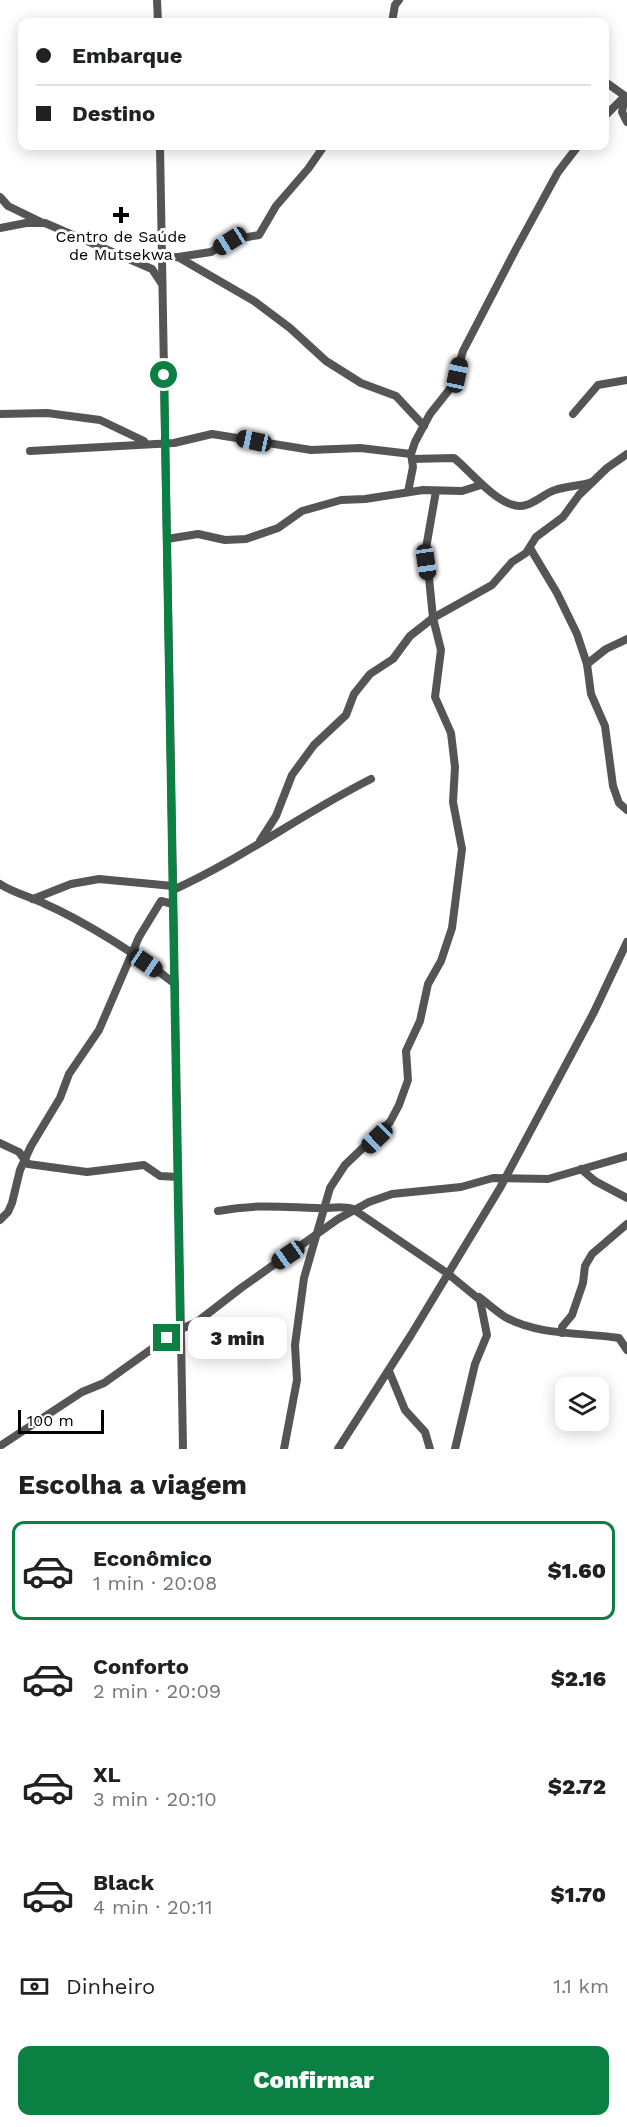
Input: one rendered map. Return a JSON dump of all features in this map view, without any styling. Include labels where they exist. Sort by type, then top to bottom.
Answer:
[{"type":"street","points":[[393,18],[395,5],[399,0]]},
{"type":"street","points":[[156,1],[158,18]]},
{"type":"street","points":[[609,84],[626,94]]},
{"type":"street","points":[[609,112],[626,94]]},
{"type":"street","points":[[626,94],[622,112],[627,122]]},
{"type":"street","points":[[160,150],[162,285],[170,443],[165,454],[183,1449]]},
{"type":"street","points":[[152,269],[162,260],[212,252],[231,240],[259,235],[277,204],[308,169],[321,150]]},
{"type":"street","points":[[408,492],[412,456],[424,426],[453,385],[463,351],[558,172],[575,150]]},
{"type":"street","points":[[0,197],[8,206],[152,269],[162,285]]},
{"type":"street","points":[[0,228],[42,222]]},
{"type":"street","points":[[178,257],[254,301],[290,328],[326,361],[361,382],[396,396],[424,426]]},
{"type":"street","points":[[573,414],[598,385],[627,380]]},
{"type":"street","points":[[0,414],[47,413],[100,420],[148,443]]},
{"type":"street","points":[[30,451],[170,443],[212,434],[311,450],[360,448],[412,456],[454,459],[481,485],[498,497],[524,506],[553,491],[595,480]]},
{"type":"street","points":[[260,841],[276,816],[292,775],[311,749],[346,715],[354,693],[370,674],[393,659],[410,636],[433,618],[485,591],[512,562],[530,548],[536,537],[562,517],[595,480],[627,454]]},
{"type":"street","points":[[167,539],[198,534],[225,540],[246,539],[278,528],[293,516],[311,508],[341,500],[365,500],[408,492],[462,491],[481,485]]},
{"type":"street","points":[[284,1449],[291,1400],[297,1380],[295,1345],[304,1278],[316,1235],[335,1177],[377,1138],[390,1122],[399,1105],[408,1080],[406,1051],[420,1021],[428,984],[441,961],[451,935],[462,849],[453,802],[455,767],[451,733],[435,697],[441,657],[433,618],[426,548],[436,490]]},
{"type":"street","points":[[530,548],[557,593],[577,634],[587,664],[591,694],[605,726],[613,786],[620,804],[627,810]]},
{"type":"street","points":[[587,664],[606,649],[627,639]]},
{"type":"street","points":[[33,899],[71,884],[99,879],[173,888],[214,870],[260,841],[371,779]]},
{"type":"street","points":[[0,884],[82,924],[175,984]]},
{"type":"street","points":[[0,1220],[8,1212],[12,1203],[25,1160],[60,1098],[69,1074],[99,1030],[132,955],[161,901],[173,904]]},
{"type":"street","points":[[338,1449],[389,1371],[506,1177],[594,1012],[627,942]]},
{"type":"street","points":[[0,1143],[19,1152],[28,1164],[87,1172],[144,1165],[160,1176],[178,1177]]},
{"type":"street","points":[[0,1446],[82,1392],[104,1383],[181,1326],[197,1322],[353,1209],[392,1194],[461,1187],[506,1177],[548,1179],[627,1156]]},
{"type":"street","points":[[581,1169],[595,1181],[627,1198]]},
{"type":"street","points":[[218,1211],[257,1205],[326,1208],[342,1206],[353,1209],[511,1319],[562,1333],[619,1338],[627,1350]]},
{"type":"street","points":[[562,1333],[562,1327],[572,1315],[580,1293],[587,1263],[609,1237],[627,1224]]},
{"type":"street","points":[[455,1449],[475,1364],[487,1335],[487,1324],[478,1296]]},
{"type":"street","points":[[167,1338],[181,1351]]},
{"type":"street","points":[[389,1371],[405,1410],[425,1432],[430,1449]]},
{"type":"place","name":"Centro de Saúde de Mutsekwa","points":[[121,215]]},
{"type":"route","points":[[164,375],[180,1324],[167,1338]]}]
